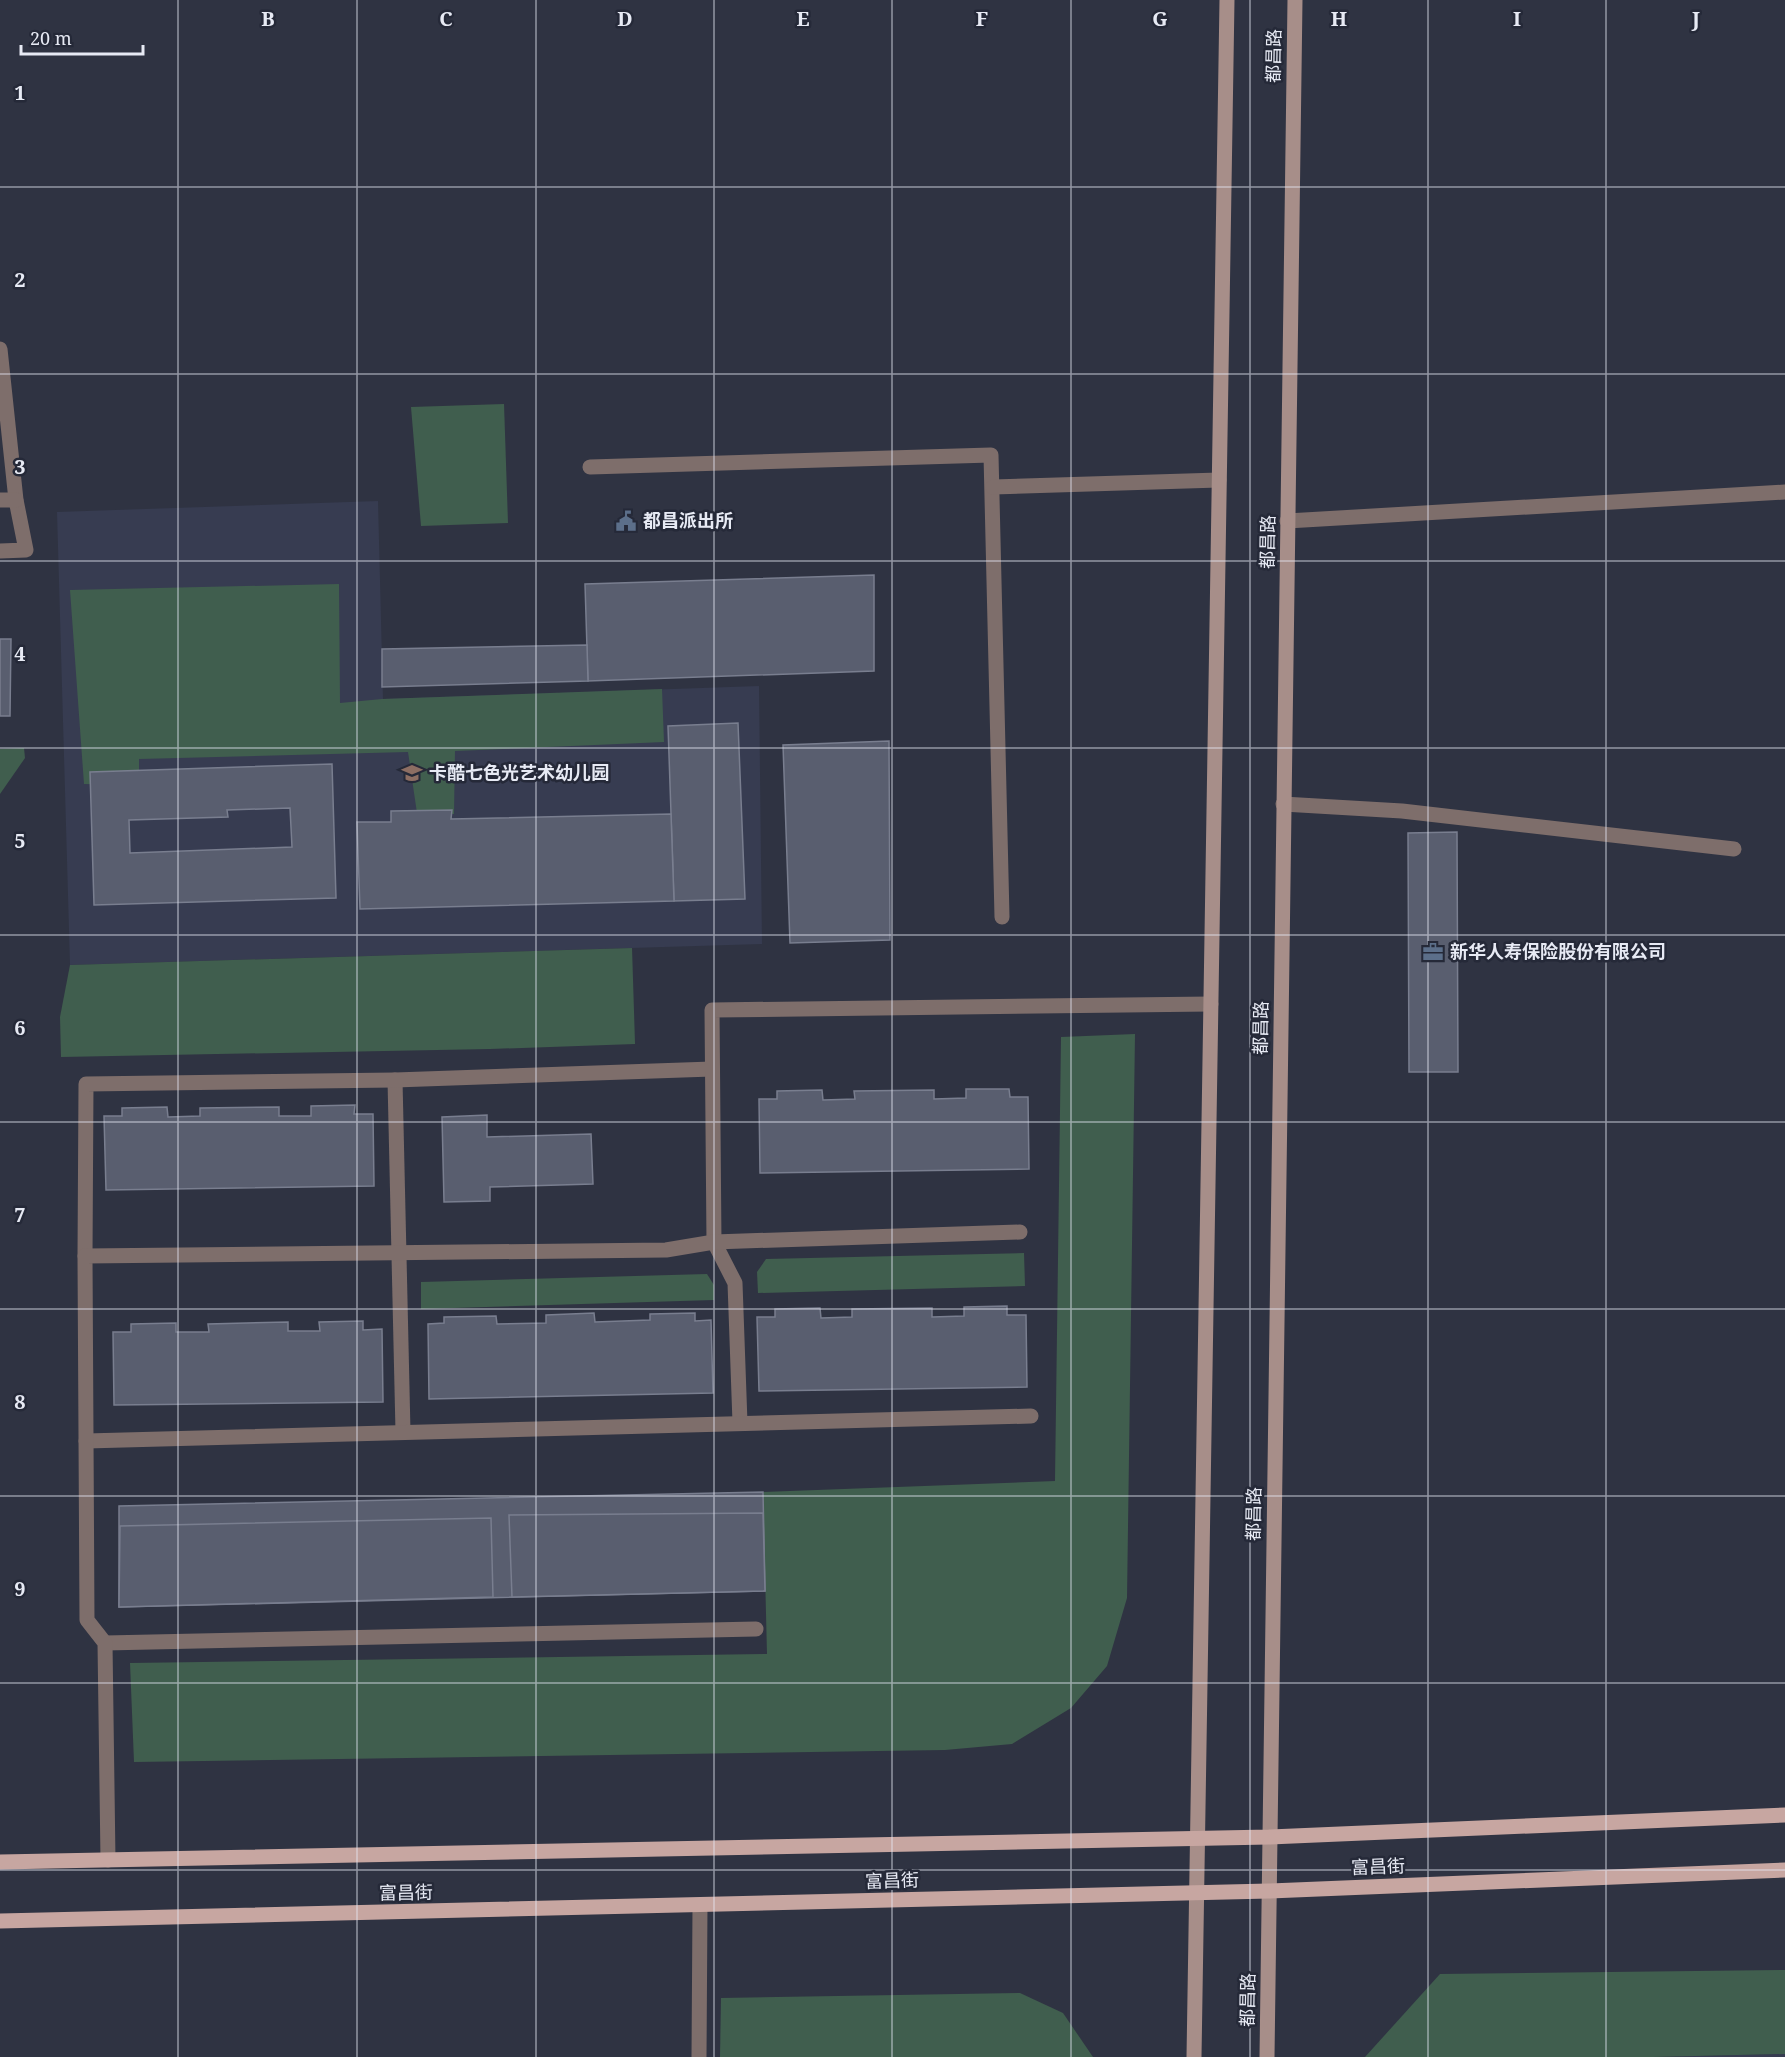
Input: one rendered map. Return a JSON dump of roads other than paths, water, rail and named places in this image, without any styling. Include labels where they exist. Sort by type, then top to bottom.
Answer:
[{"type":"main road","points":[[1194,2057],[1227,0]]},
{"type":"main road","name":"都昌路","points":[[1267,2057],[1295,0]]},
{"type":"main road","name":"富昌街","points":[[0,1862],[1269,1837],[1785,1815]]},
{"type":"main road","name":"富昌街","points":[[0,1921],[1269,1891],[1785,1870]]},
{"type":"street","points":[[0,349],[16,500],[26,550],[0,552]]},
{"type":"street","points":[[590,467],[992,455],[1002,917]]},
{"type":"street","points":[[993,487],[1219,480]]},
{"type":"street","points":[[1287,521],[1785,492]]},
{"type":"street","points":[[0,500],[16,500]]},
{"type":"street","points":[[1283,804],[1402,811],[1734,849]]},
{"type":"street","points":[[740,1423],[735,1283],[714,1242],[712,1010],[1210,1004]]},
{"type":"street","points":[[108,1860],[105,1643],[87,1620],[86,1084],[395,1080],[712,1069]]},
{"type":"street","points":[[395,1080],[403,1432]]},
{"type":"street","points":[[85,1256],[666,1250],[714,1242],[1020,1232]]},
{"type":"street","points":[[86,1441],[1032,1416]]},
{"type":"street","points":[[105,1643],[756,1629]]},
{"type":"street","points":[[699,2057],[700,1906]]},
{"type":"place","name":"都昌派出所","points":[[626,521]]},
{"type":"place","name":"卡酷七色光艺术幼儿园","points":[[412,773]]},
{"type":"place","name":"新华人寿保险股份有限公司","points":[[1433,952]]}]
